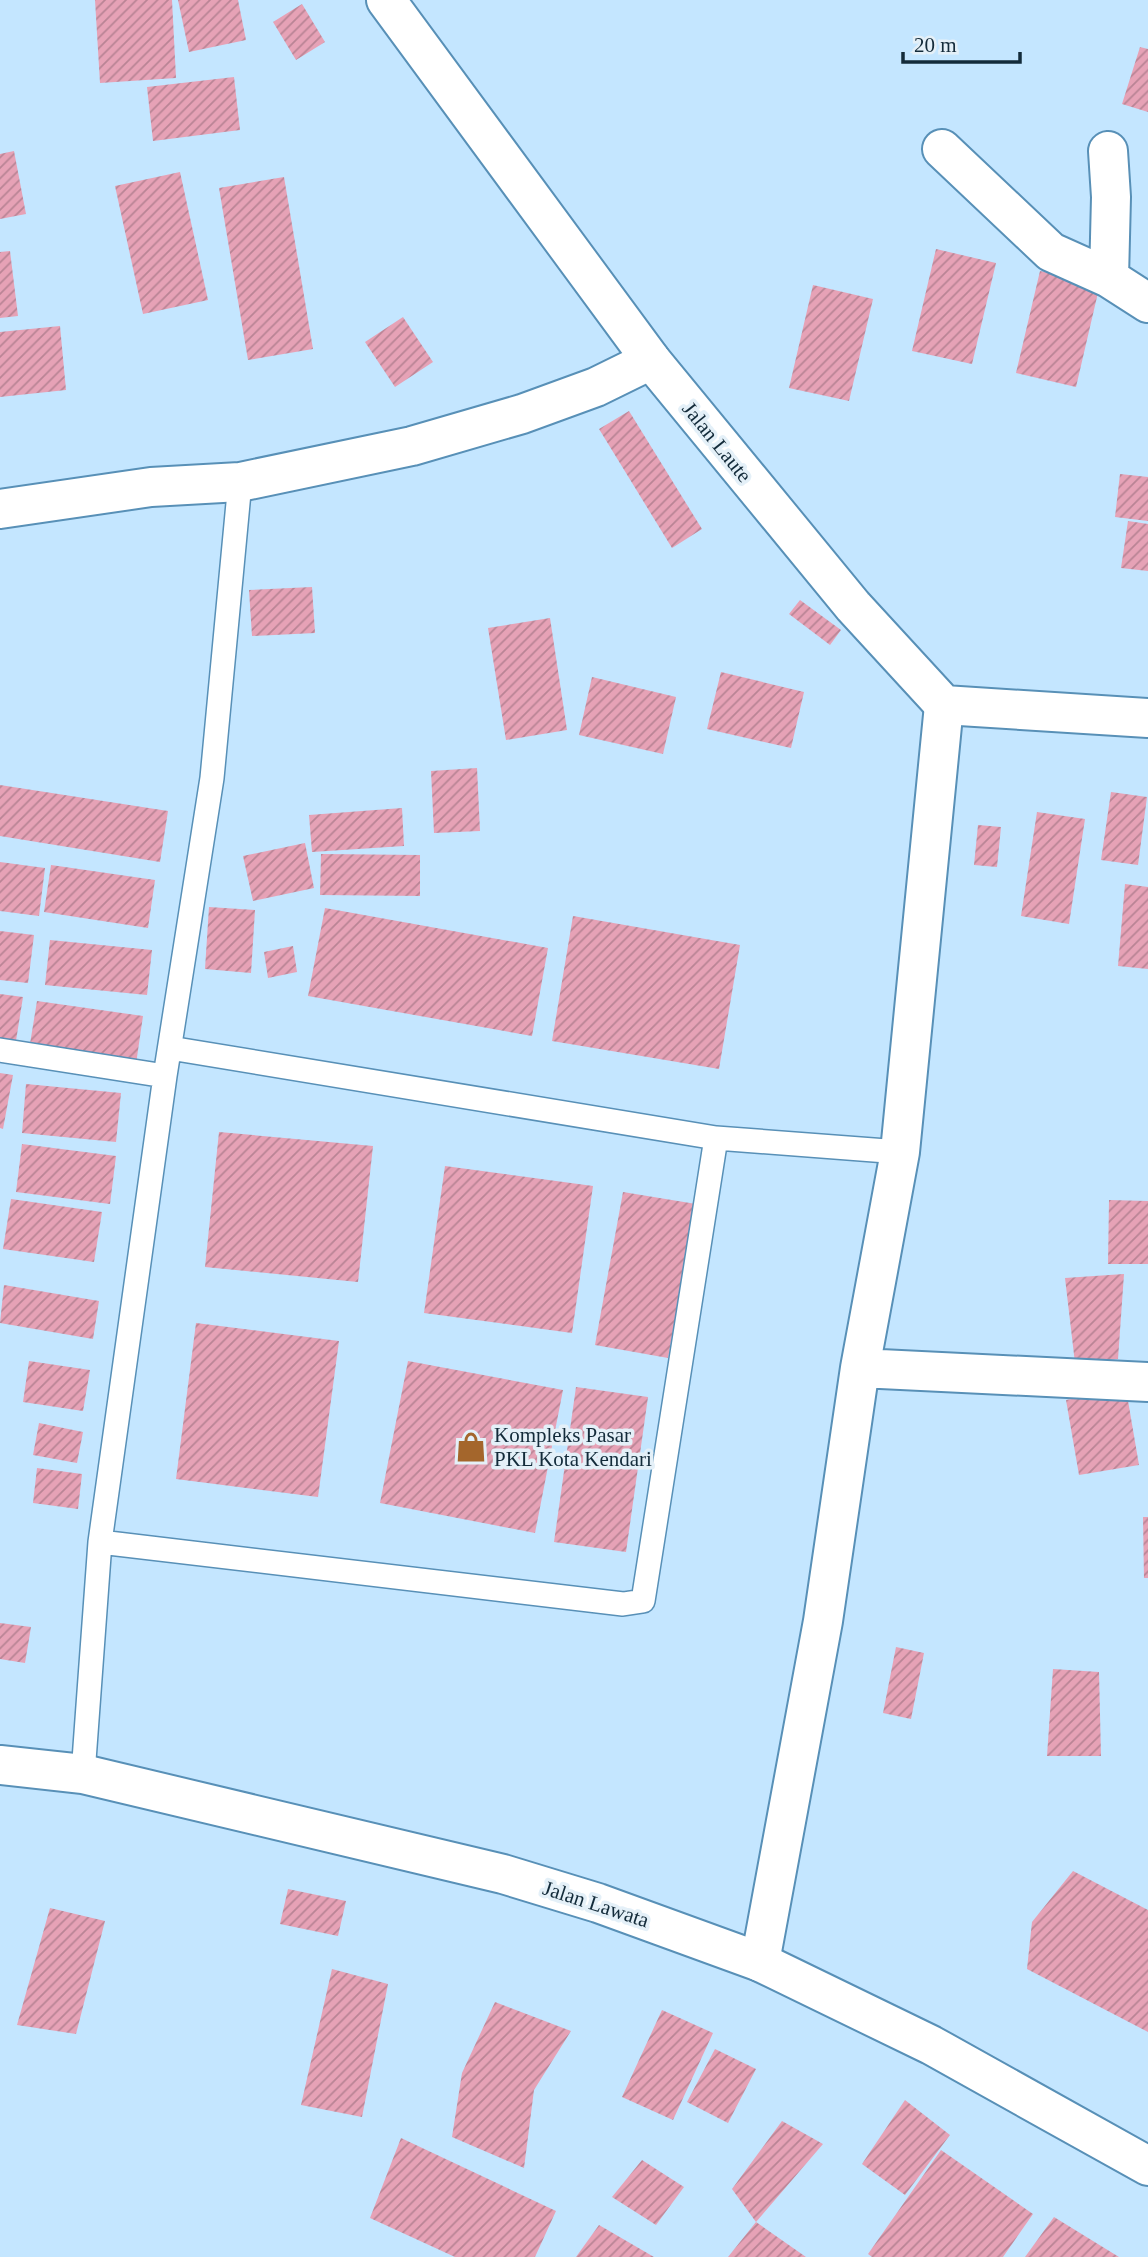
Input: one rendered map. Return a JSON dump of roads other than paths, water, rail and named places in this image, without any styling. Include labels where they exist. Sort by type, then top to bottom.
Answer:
[{"type":"street","name":"Jalan Laute","points":[[386,0],[651,360],[853,606],[944,705]]},
{"type":"street","points":[[942,149],[1051,252],[1109,278],[1148,303]]},
{"type":"street","points":[[1108,151],[1111,211],[1109,278]]},
{"type":"street","points":[[0,509],[151,487],[240,482],[412,446],[522,414],[596,387],[651,360]]},
{"type":"street","points":[[760,1962],[823,1621],[860,1368],[900,1153],[944,705],[1148,718]]},
{"type":"street","points":[[860,1368],[1148,1382]]},
{"type":"street","name":"Jalan Lawata","points":[[0,1765],[83,1774],[503,1874],[598,1903],[760,1962],[931,2045],[1148,2166]]},
{"type":"lane","points":[[83,1774],[100,1542],[164,1076],[212,778],[240,482]]},
{"type":"lane","points":[[170,1048],[716,1138],[900,1153]]},
{"type":"lane","points":[[0,1050],[164,1076]]},
{"type":"lane","points":[[100,1542],[623,1604],[643,1601],[716,1138]]},
{"type":"place","name":"Kompleks Pasar PKL Kota Kendari","points":[[471,1447]]}]
